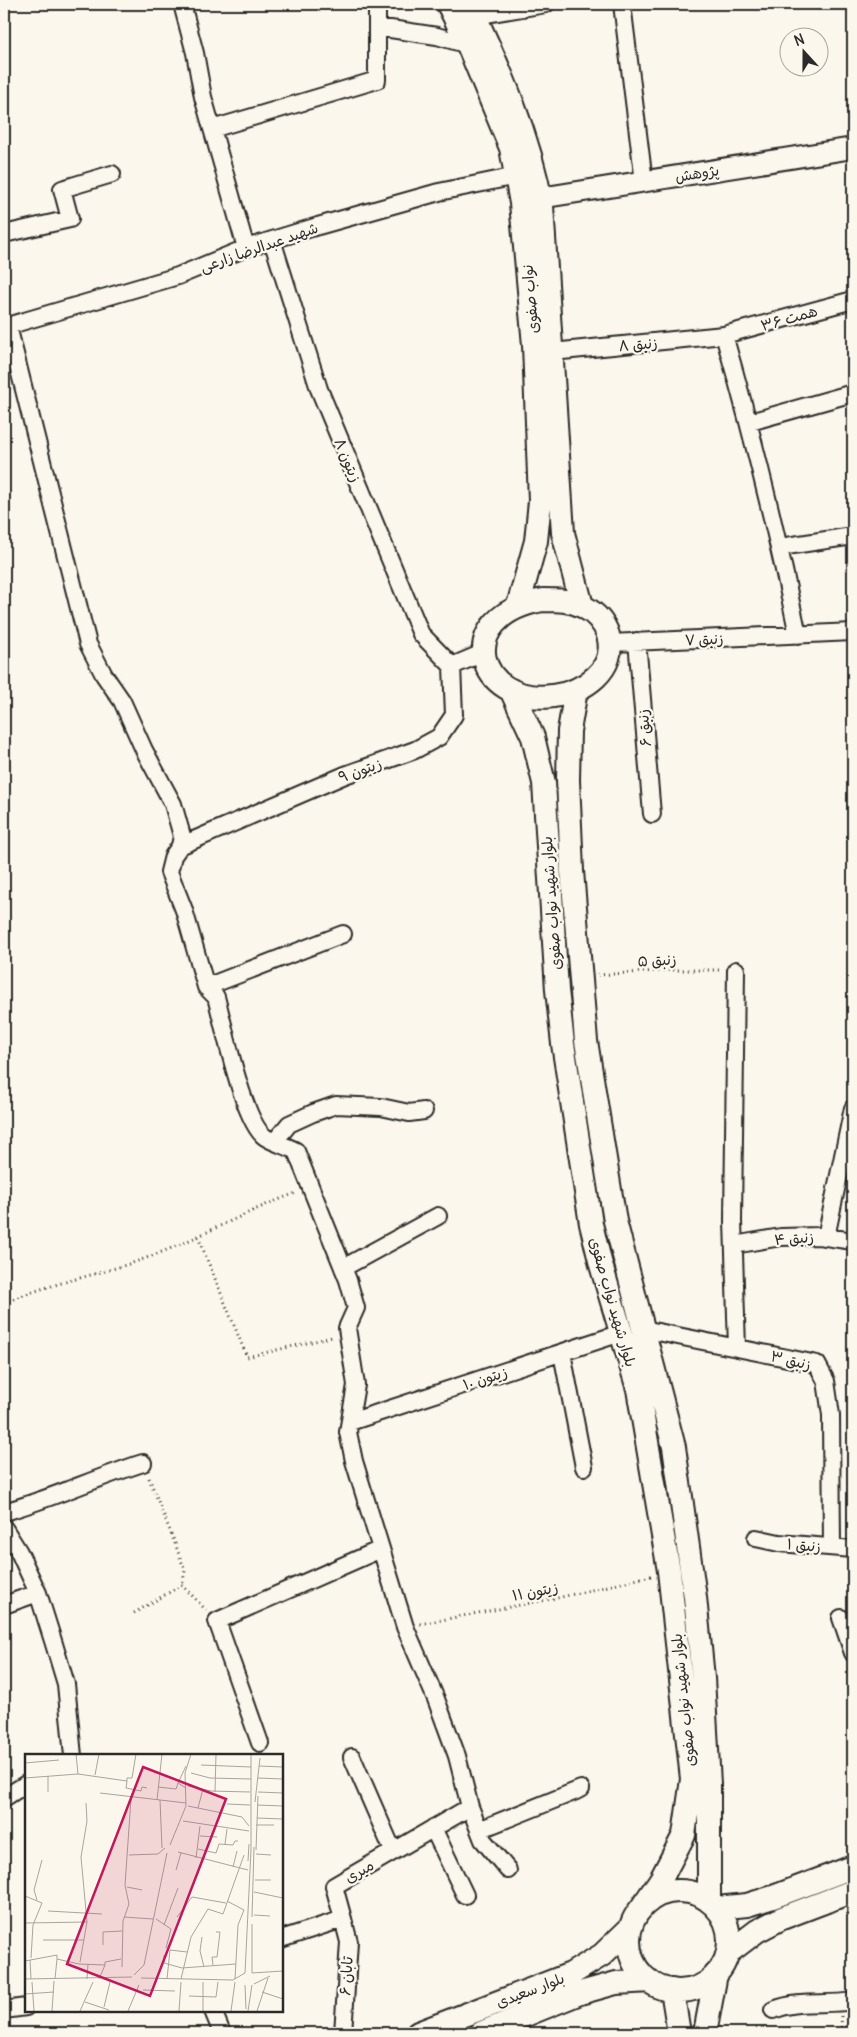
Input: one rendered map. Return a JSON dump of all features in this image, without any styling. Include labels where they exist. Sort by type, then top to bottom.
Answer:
[{"type":"main road","name":"نواب صفوی","points":[[448,4],[468,45],[511,148],[552,352],[563,533],[582,606]]},
{"type":"main road","name":"نواب صفوی","points":[[471,10],[528,145],[540,198],[534,345],[540,501],[536,541],[518,606]]},
{"type":"main road","points":[[543,600],[569,602],[582,606],[596,614],[606,627],[610,643],[608,659],[600,673],[589,683],[576,690],[551,696],[525,694],[511,690],[498,682],[488,669],[483,653],[485,637],[493,623],[505,613],[518,606],[543,600]]},
{"type":"main road","name":"بلوار شهید نواب صفوی","points":[[511,690],[533,737],[544,783],[556,990],[591,1224],[621,1334],[648,1387],[674,1447],[695,1597],[703,1678],[713,1904]]},
{"type":"main road","name":"بلوار شهید نواب صفوی","points":[[576,690],[569,730],[568,780],[579,976],[586,1041],[615,1221],[643,1329],[692,1779],[684,1835],[661,1879],[642,1907]]},
{"type":"main road","points":[[713,1904],[747,1905],[773,1898],[853,1867]]},
{"type":"main road","points":[[716,1974],[696,1988],[672,1990],[660,1987],[641,1973],[632,1958],[629,1940],[630,1928],[642,1907],[662,1893],[674,1890],[698,1894],[713,1904],[724,1918],[728,1929],[728,1953]]},
{"type":"main road","points":[[705,2033],[716,1974],[728,1953],[757,1931],[782,1918],[853,1891]]},
{"type":"main road","name":"بلوار سعیدی","points":[[418,2033],[571,1974],[602,1955],[630,1928]]},
{"type":"main road","name":"بلوار سعیدی","points":[[481,2033],[580,1992],[616,1983],[650,1981]]},
{"type":"main road","points":[[672,1990],[679,2033]]},
{"type":"street","points":[[182,4],[212,129],[246,248]]},
{"type":"street","points":[[212,129],[377,80],[377,4]]},
{"type":"street","points":[[471,10],[546,4]]},
{"type":"street","points":[[622,4],[644,182]]},
{"type":"street","points":[[377,27],[437,36],[468,45]]},
{"type":"street","name":"پژوهش","points":[[540,198],[853,148]]},
{"type":"street","points":[[4,234],[70,219],[62,189],[112,174]]},
{"type":"street","name":"شهید عبدالرضا زارعی","points":[[6,327],[178,276],[246,248],[272,240],[439,192],[516,176]]},
{"type":"street","name":"زیتون ۸","points":[[272,240],[319,389],[421,634],[452,666]]},
{"type":"street","name":"همت ۳۶","points":[[724,335],[853,300]]},
{"type":"street","points":[[6,327],[88,644],[104,675],[122,701],[144,750],[173,804],[182,836],[180,846],[173,856],[169,872],[184,910],[206,987],[216,997],[239,1082],[254,1124],[265,1137],[296,1151],[343,1268],[356,1308],[347,1328],[356,1385],[348,1432],[354,1462],[405,1627],[457,1756],[470,1807],[483,1840],[508,1870]]},
{"type":"street","points":[[724,335],[750,422],[780,547],[798,635]]},
{"type":"street","name":"زنبق ۸","points":[[552,352],[724,335]]},
{"type":"street","points":[[750,422],[853,393]]},
{"type":"street","points":[[780,547],[853,536]]},
{"type":"street","name":"زنبق ۷","points":[[610,643],[853,632]]},
{"type":"street","name":"زنبق ۶","points":[[637,642],[652,814]]},
{"type":"street","points":[[452,666],[483,653]]},
{"type":"street","name":"زیتون ۹","points":[[180,846],[345,775],[415,750],[439,737],[454,714],[452,666]]},
{"type":"street","points":[[206,987],[343,934]]},
{"type":"street","points":[[736,970],[734,1245],[737,1348]]},
{"type":"street","points":[[275,1141],[289,1124],[336,1105],[381,1107],[409,1113],[424,1111]]},
{"type":"street","points":[[826,1237],[853,1108]]},
{"type":"street","points":[[343,1268],[438,1216]]},
{"type":"street","name":"زنبق ۴","points":[[734,1245],[781,1237],[826,1237],[853,1241]]},
{"type":"street","name":"زنبق ۳","points":[[643,1329],[817,1364],[826,1381],[831,1415],[832,1548]]},
{"type":"street","name":"زیتون ۱۰","points":[[350,1422],[621,1334]]},
{"type":"street","points":[[562,1353],[584,1467]]},
{"type":"street","points":[[4,1512],[34,1504],[105,1475],[142,1463]]},
{"type":"street","points":[[4,1528],[19,1552],[38,1594],[66,1684],[72,1754]]},
{"type":"street","name":"زنبق ۱","points":[[756,1538],[780,1543],[853,1549]]},
{"type":"street","points":[[260,1743],[217,1621],[381,1549]]},
{"type":"street","points":[[4,1605],[38,1594]]},
{"type":"street","points":[[841,1618],[853,1653]]},
{"type":"street","points":[[352,1757],[393,1851]]},
{"type":"street","points":[[4,1798],[25,1785]]},
{"type":"street","points":[[479,1830],[581,1789]]},
{"type":"street","name":"میری","points":[[342,1919],[334,1886],[470,1807]]},
{"type":"street","points":[[433,1828],[465,1895]]},
{"type":"street","points":[[282,1939],[342,1919]]},
{"type":"street","name":"تابان ۶","points":[[342,1919],[349,1942],[342,2033]]},
{"type":"street","points":[[772,2010],[787,2005],[853,2001]]},
{"type":"street","points":[[4,2010],[25,2007]]},
{"type":"street","points":[[212,2012],[222,2033]]},
{"type":"path","name":"زنبق ۵","points":[[579,976],[672,970],[736,970]]},
{"type":"path","points":[[4,1304],[136,1262],[198,1237],[259,1206],[311,1187]]},
{"type":"path","points":[[198,1237],[247,1357],[348,1334]]},
{"type":"path","points":[[142,1463],[185,1571],[182,1585]]},
{"type":"path","name":"زیتون ۱۱","points":[[405,1627],[558,1598],[668,1571]]},
{"type":"path","points":[[134,1613],[182,1585]]},
{"type":"path","points":[[182,1585],[217,1621]]}]
